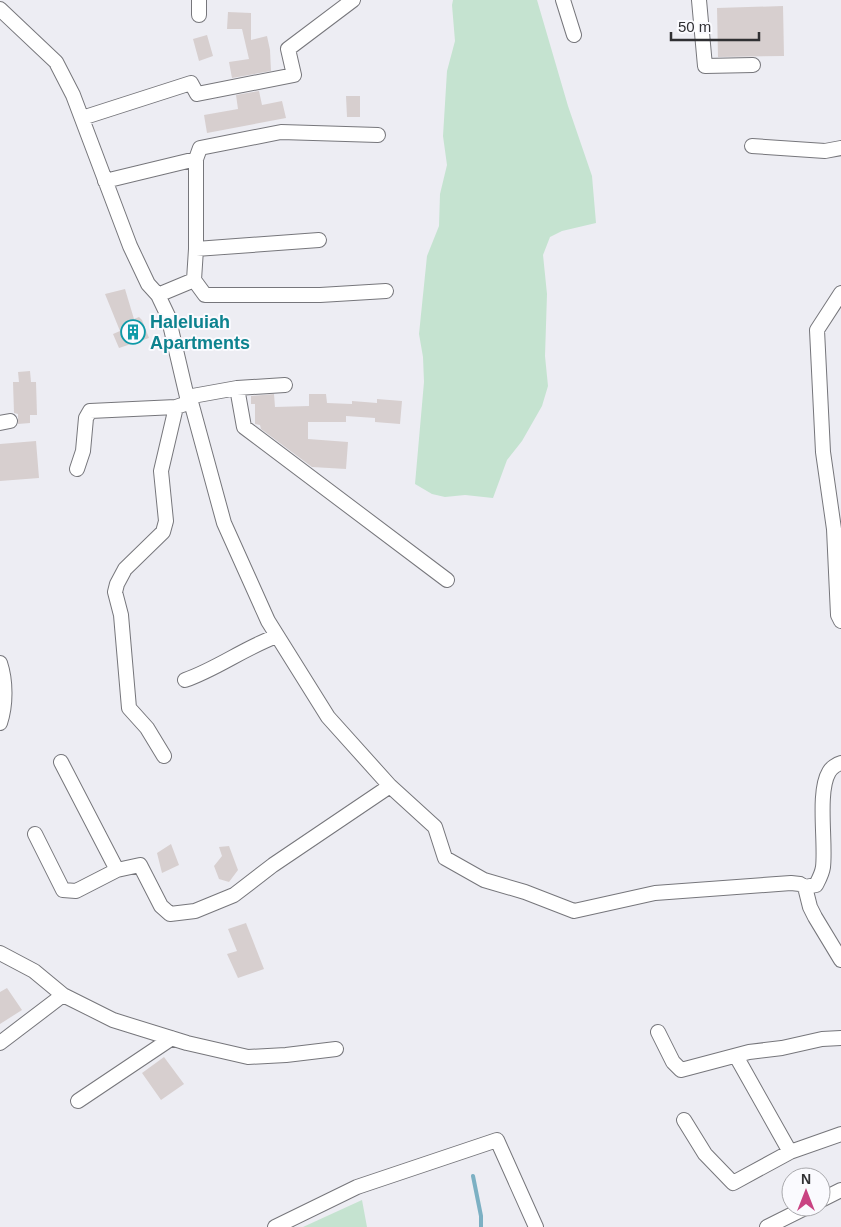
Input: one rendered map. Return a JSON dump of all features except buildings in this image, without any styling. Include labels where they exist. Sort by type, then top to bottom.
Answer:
[{"type":"street","points":[[199,0],[200,15]]},
{"type":"street","points":[[82,118],[191,83],[197,94],[294,75],[288,49],[354,0]]},
{"type":"street","points":[[563,0],[574,35]]},
{"type":"street","points":[[699,0],[705,66],[753,65]]},
{"type":"street","points":[[0,9],[56,62],[73,95],[130,246],[148,284],[158,296],[168,316],[189,400],[224,523],[268,622],[328,717],[390,786],[435,827],[445,858],[484,880],[525,892],[574,912],[655,893],[790,883],[800,884],[805,887],[816,885],[821,876],[823,864],[825,782],[829,771],[841,763]]},
{"type":"street","points":[[378,135],[281,132],[200,148],[196,159],[194,280],[205,295],[320,295],[386,291]]},
{"type":"street","points":[[752,146],[825,151],[841,148]]},
{"type":"street","points":[[105,181],[196,159]]},
{"type":"street","points":[[196,249],[319,240]]},
{"type":"street","points":[[158,296],[194,280]]},
{"type":"street","points":[[841,293],[817,330],[823,452],[833,520],[838,615],[841,621]]},
{"type":"street","points":[[77,469],[83,451],[86,418],[90,411],[176,407],[189,400],[237,388],[285,385]]},
{"type":"street","points":[[237,388],[244,427],[447,580]]},
{"type":"street","points":[[164,756],[148,728],[129,708],[121,615],[115,592],[117,584],[126,569],[163,532],[166,521],[161,471],[176,407]]},
{"type":"street","points":[[185,680],[198,676],[256,644],[276,636]]},
{"type":"street","points":[[0,663],[4,685],[4,705],[0,723]]},
{"type":"street","points":[[61,762],[117,870]]},
{"type":"street","points":[[35,834],[63,890],[76,891],[117,870],[140,865],[161,906],[170,914],[195,911],[234,895],[274,865],[390,786]]},
{"type":"street","points":[[805,887],[815,917],[841,960]]},
{"type":"street","points":[[0,953],[34,971],[62,995],[113,1020],[172,1038],[248,1057],[336,1049]]},
{"type":"street","points":[[0,1043],[62,995]]},
{"type":"street","points":[[658,1032],[673,1062],[681,1070],[736,1056],[822,1039],[841,1038]]},
{"type":"street","points":[[78,1101],[172,1038]]},
{"type":"street","points":[[736,1056],[790,1152]]},
{"type":"street","points":[[684,1120],[705,1154],[733,1183],[790,1152],[841,1134]]},
{"type":"street","points":[[275,1227],[357,1187],[497,1140],[536,1227]]},
{"type":"street","points":[[767,1227],[787,1217]]},
{"type":"green space","points":[[453,0],[537,0],[568,106],[592,176],[596,223],[562,231],[550,237],[543,255],[547,294],[545,356],[548,386],[542,406],[522,441],[507,460],[493,498],[465,495],[445,497],[432,494],[415,484],[424,382],[423,357],[419,334],[427,256],[439,226],[440,194],[447,165],[443,136],[447,71],[455,41]]},
{"type":"green space","points":[[362,1200],[367,1227],[303,1227]]},
{"type":"waterway","points":[[473,1176],[481,1216],[481,1227]]},
{"type":"place","name":"Haleluiah Apartments","points":[[133,332]]}]
